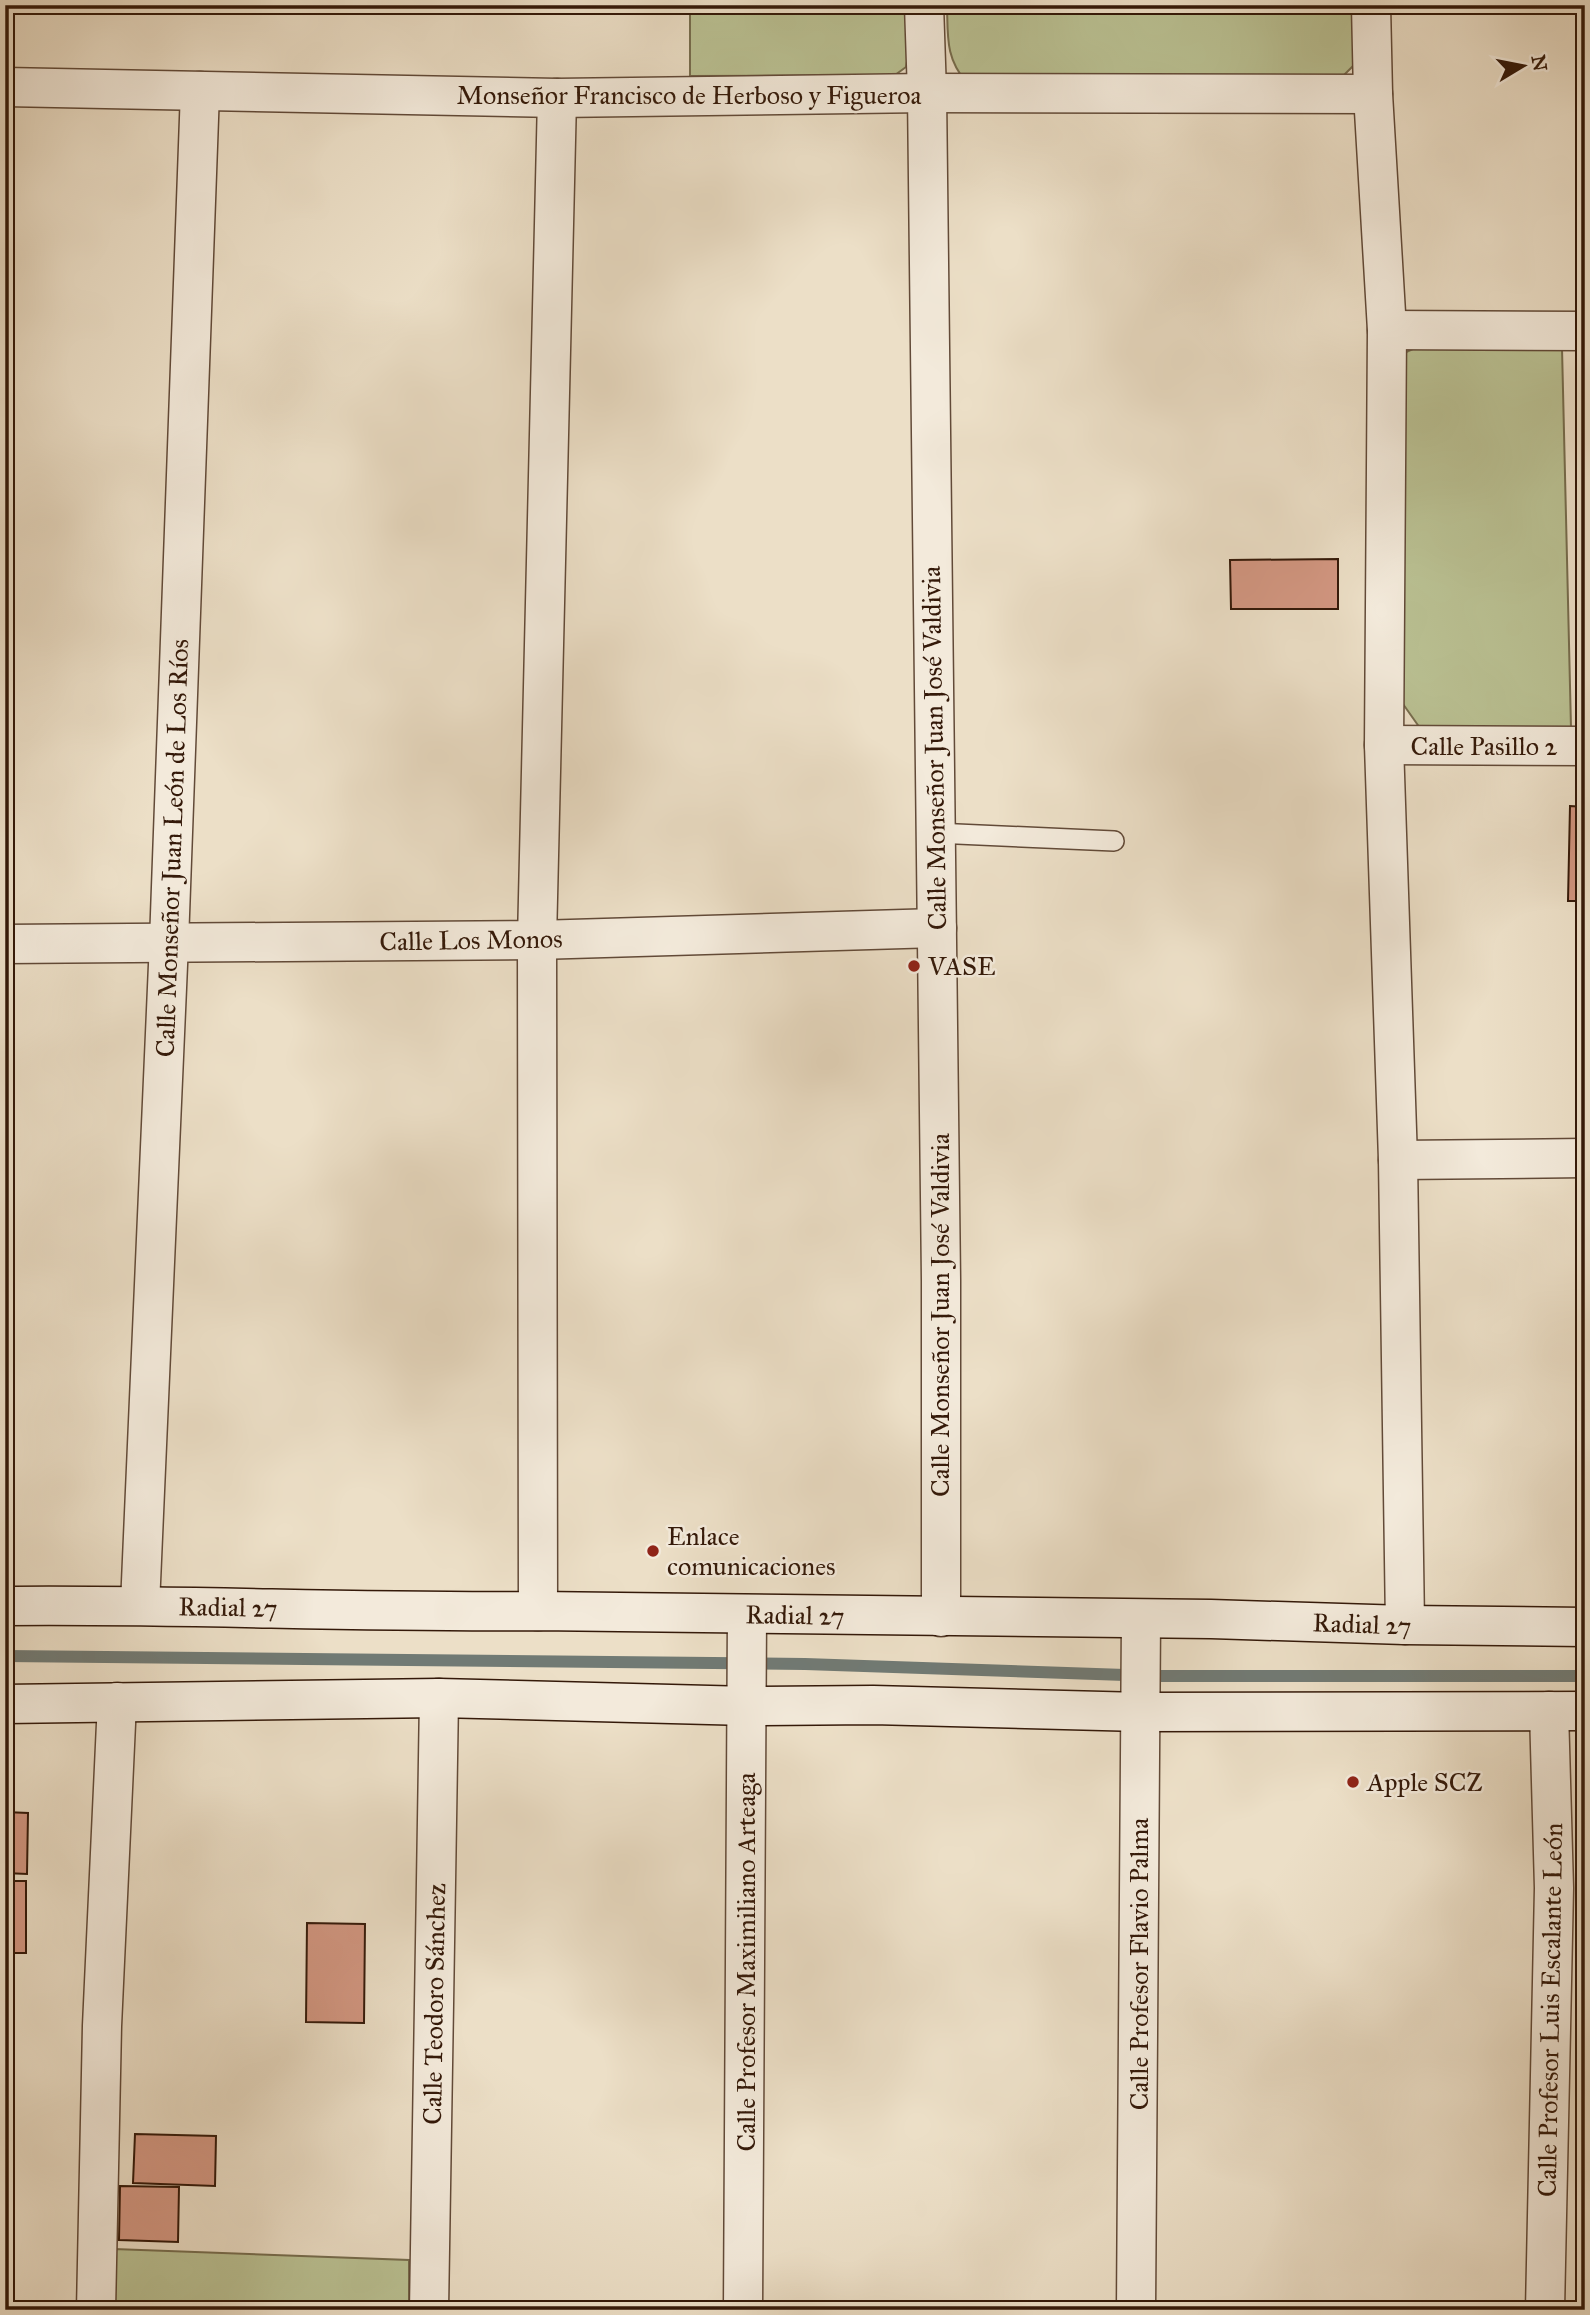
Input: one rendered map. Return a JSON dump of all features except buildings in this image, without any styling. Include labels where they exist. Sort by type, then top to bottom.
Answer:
[{"type":"street","name":"Calle Monseñor Juan José Valdivia","points":[[924,5],[941,1268],[942,1617]]},
{"type":"street","points":[[1371,5],[1373,94],[1387,330],[1384,745],[1398,1160],[1405,1625]]},
{"type":"street","name":"Monseñor Francisco de Herboso y Figueroa","points":[[5,87],[557,99],[927,93],[1373,94]]},
{"type":"street","name":"Calle Monseñor Juan León de Los Ríos","points":[[140,1605],[169,942],[200,91]]},
{"type":"street","points":[[538,1611],[537,940],[557,99]]},
{"type":"street","points":[[1387,330],[1585,331]]},
{"type":"street","name":"Calle Pasillo 2","points":[[1384,745],[1585,746]]},
{"type":"street","name":"Calle Los Monos","points":[[5,943],[537,940],[937,928]]},
{"type":"street","points":[[1398,1160],[1585,1158]]},
{"type":"street","name":"Radial 27","points":[[5,1606],[140,1605],[427,1612],[538,1611],[747,1621],[942,1617],[1141,1628],[1405,1625],[1585,1627]]},
{"type":"street","name":"Calle Profesor Maximiliano Arteaga","points":[[743,2310],[747,1621]]},
{"type":"street","name":"Calle Profesor Flavio Palma","points":[[1136,2310],[1141,1628]]},
{"type":"street","points":[[5,1704],[439,1698],[748,1690],[873,1706],[1141,1699],[1567,1711]]},
{"type":"street","name":"Calle Teodoro Sánchez","points":[[429,2310],[439,1698]]},
{"type":"street","points":[[96,2310],[102,2026],[117,1702]]},
{"type":"street","name":"Calle Profesor Luis Escalante León","points":[[1545,2310],[1554,1888],[1567,1711]]},
{"type":"lane","points":[[935,833],[1114,841]]},
{"type":"green space","points":[[690,5],[906,5],[906,67],[895,75],[690,76]]},
{"type":"green space","points":[[947,5],[1356,5],[1357,62],[1336,83],[967,83],[951,56]]},
{"type":"green space","points":[[1415,348],[1562,348],[1571,728],[1420,728],[1403,704],[1402,354]]},
{"type":"green space","points":[[114,2249],[409,2260],[409,2310],[113,2310]]},
{"type":"waterway","points":[[5,1656],[805,1664],[1154,1676],[1585,1676]]},
{"type":"place","name":"VASE","points":[[914,966]]},
{"type":"place","name":"Enlace comunicaciones","points":[[653,1551]]},
{"type":"place","name":"Apple SCZ","points":[[1353,1782]]}]
